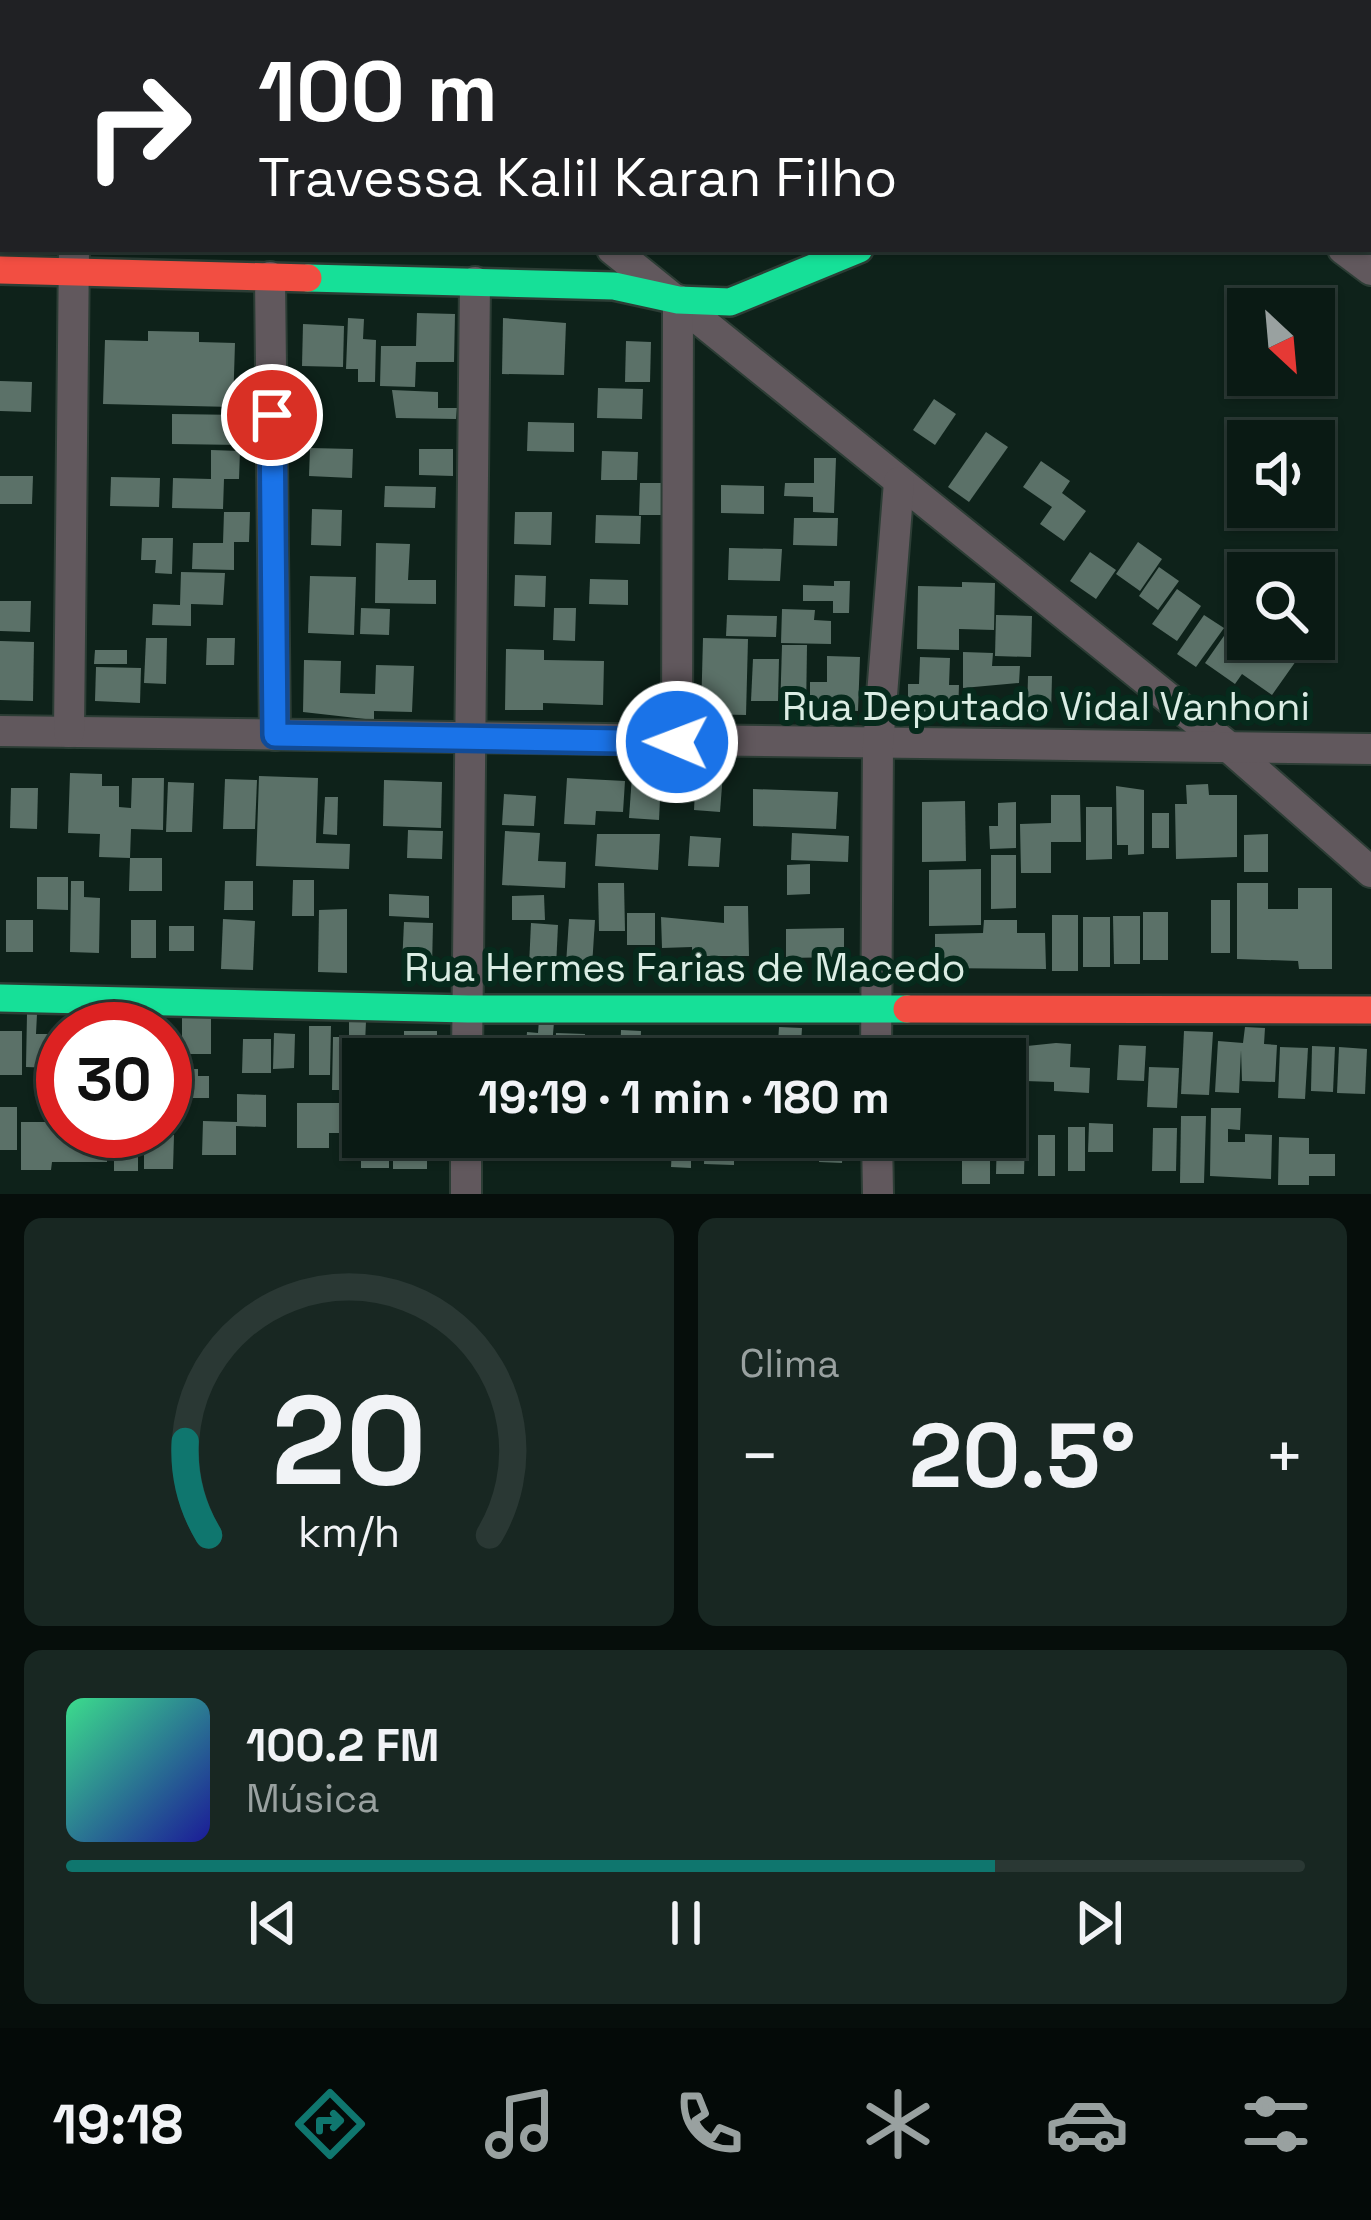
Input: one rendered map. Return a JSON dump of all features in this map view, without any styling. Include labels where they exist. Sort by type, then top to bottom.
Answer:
[{"type":"street","points":[[616,252],[1224,743],[1371,872]]},
{"type":"street","points":[[0,270],[74,260],[270,277],[614,286],[678,300],[730,302],[852,252]]},
{"type":"street","points":[[69,732],[74,260]]},
{"type":"street","points":[[270,277],[275,735]]},
{"type":"street","points":[[467,1038],[474,738],[475,282]]},
{"type":"street","points":[[677,742],[678,300]]},
{"type":"street","points":[[875,1038],[878,745],[899,482]]},
{"type":"street","name":"Rua Deputado Vidal Vanhoni","points":[[0,731],[1371,748]]},
{"type":"street","name":"Rua Hermes Farias de Macedo","points":[[0,998],[467,1009],[1371,1010]]},
{"type":"street","points":[[466,1158],[466,1194]]},
{"type":"street","points":[[877,1158],[878,1194]]},
{"type":"building","points":[[417,313],[455,314],[454,362],[416,362],[415,387],[380,386],[381,346],[416,346]]},
{"type":"building","points":[[348,318],[364,319],[363,339],[376,340],[375,382],[358,382],[358,369],[346,369]]},
{"type":"building","points":[[503,318],[566,323],[564,375],[502,374]]},
{"type":"building","points":[[303,324],[344,326],[343,367],[302,366]]},
{"type":"building","points":[[148,331],[199,332],[199,342],[235,343],[233,407],[103,404],[105,340],[148,341]]},
{"type":"building","points":[[626,341],[651,342],[650,382],[625,382]]},
{"type":"building","points":[[0,381],[32,382],[31,412],[0,411]]},
{"type":"building","points":[[598,388],[643,389],[642,419],[597,418]]},
{"type":"building","points":[[392,390],[438,392],[438,408],[457,408],[456,419],[396,418]]},
{"type":"building","points":[[934,399],[956,414],[935,445],[913,430]]},
{"type":"building","points":[[172,414],[243,415],[242,445],[172,444]]},
{"type":"building","points":[[528,422],[574,423],[574,452],[527,451]]},
{"type":"building","points":[[986,432],[1008,447],[969,502],[948,487]]},
{"type":"building","points":[[310,448],[353,449],[352,478],[309,476]]},
{"type":"building","points":[[419,449],[453,449],[453,476],[419,475]]},
{"type":"building","points":[[211,450],[240,451],[239,479],[224,479],[223,509],[172,508],[173,478],[211,479]]},
{"type":"building","points":[[602,451],[638,452],[637,480],[601,480]]},
{"type":"building","points":[[814,458],[836,458],[834,513],[813,512],[813,497],[784,496],[785,483],[814,483]]},
{"type":"building","points":[[1041,461],[1070,481],[1062,493],[1086,511],[1064,541],[1040,524],[1052,507],[1023,487]]},
{"type":"building","points":[[0,476],[33,476],[32,504],[0,504]]},
{"type":"building","points":[[111,477],[160,478],[159,507],[110,506]]},
{"type":"building","points":[[640,483],[664,483],[663,515],[639,515]]},
{"type":"building","points":[[721,485],[764,486],[764,514],[721,513]]},
{"type":"building","points":[[385,486],[436,487],[435,508],[384,507]]},
{"type":"building","points":[[312,509],[342,510],[341,546],[311,545]]},
{"type":"building","points":[[224,512],[250,512],[249,542],[234,542],[234,570],[192,569],[193,543],[223,543]]},
{"type":"building","points":[[515,512],[552,512],[551,545],[514,544]]},
{"type":"building","points":[[596,515],[641,516],[640,544],[595,543]]},
{"type":"building","points":[[794,518],[838,518],[837,546],[793,545]]},
{"type":"building","points":[[142,538],[173,538],[172,574],[155,573],[156,560],[141,560]]},
{"type":"building","points":[[1138,542],[1162,559],[1140,591],[1116,574]]},
{"type":"building","points":[[376,543],[410,544],[408,580],[436,580],[436,604],[375,603]]},
{"type":"building","points":[[729,548],[782,549],[780,581],[728,580]]},
{"type":"building","points":[[1090,552],[1116,570],[1096,599],[1070,581]]},
{"type":"building","points":[[1159,567],[1179,581],[1158,610],[1139,596]]},
{"type":"building","points":[[181,572],[225,573],[223,605],[191,604],[191,626],[152,625],[153,604],[180,605]]},
{"type":"building","points":[[515,575],[546,576],[545,607],[514,606]]},
{"type":"building","points":[[310,576],[356,577],[354,635],[308,633]]},
{"type":"building","points":[[590,579],[628,580],[628,605],[589,604]]},
{"type":"building","points":[[834,581],[850,581],[849,613],[833,613],[833,601],[803,601],[803,585],[834,586]]},
{"type":"building","points":[[962,582],[995,583],[994,630],[959,629],[959,650],[917,649],[918,586],[962,587]]},
{"type":"building","points":[[1177,589],[1201,606],[1177,641],[1152,624]]},
{"type":"building","points":[[0,601],[31,601],[30,632],[0,631]]},
{"type":"building","points":[[361,608],[390,609],[389,635],[360,634]]},
{"type":"building","points":[[554,608],[576,608],[575,641],[553,640]]},
{"type":"building","points":[[782,609],[815,610],[814,620],[831,621],[831,644],[781,643]]},
{"type":"building","points":[[727,615],[777,616],[776,637],[726,636]]},
{"type":"building","points":[[996,615],[1032,616],[1031,657],[995,656]]},
{"type":"building","points":[[1204,615],[1224,628],[1196,667],[1177,654]]},
{"type":"building","points":[[1226,633],[1227,660],[1296,661],[1272,695],[1242,674],[1235,684],[1205,663]]},
{"type":"building","points":[[146,638],[167,638],[166,684],[144,683]]},
{"type":"building","points":[[207,638],[235,638],[234,665],[206,665]]},
{"type":"building","points":[[703,638],[748,639],[746,715],[701,714]]},
{"type":"building","points":[[0,641],[34,642],[33,701],[0,700]]},
{"type":"building","points":[[782,645],[807,645],[806,714],[780,713]]},
{"type":"building","points":[[506,649],[544,650],[544,660],[604,661],[603,705],[543,703],[543,710],[505,710]]},
{"type":"building","points":[[95,650],[127,650],[127,664],[94,664]]},
{"type":"building","points":[[963,652],[993,653],[992,666],[1020,666],[1019,683],[963,688]]},
{"type":"building","points":[[827,656],[860,657],[858,711],[810,709],[810,682],[827,682]]},
{"type":"building","points":[[920,657],[950,658],[949,685],[959,685],[958,715],[908,714],[908,684],[919,684]]},
{"type":"building","points":[[753,659],[779,659],[778,701],[751,701]]},
{"type":"building","points":[[304,660],[341,661],[340,693],[375,694],[376,665],[414,666],[412,712],[374,711],[374,720],[303,712]]},
{"type":"building","points":[[96,667],[141,668],[140,703],[95,701]]},
{"type":"building","points":[[1028,676],[1052,676],[1051,716],[1027,716]]},
{"type":"building","points":[[696,772],[723,773],[720,812],[694,810]]},
{"type":"building","points":[[70,773],[102,774],[102,786],[119,786],[119,807],[131,808],[132,778],[164,778],[163,830],[131,829],[130,858],[99,857],[100,834],[68,833]]},
{"type":"building","points":[[259,776],[318,778],[316,843],[350,844],[349,869],[256,866]]},
{"type":"building","points":[[632,776],[661,778],[659,820],[629,818]]},
{"type":"building","points":[[567,778],[625,781],[623,812],[596,811],[595,825],[564,824]]},
{"type":"building","points":[[225,779],[257,780],[255,829],[223,829]]},
{"type":"building","points":[[384,780],[442,782],[441,828],[383,826]]},
{"type":"building","points":[[168,782],[194,783],[192,832],[166,832]]},
{"type":"building","points":[[1208,784],[1209,795],[1237,795],[1237,857],[1176,859],[1175,804],[1187,804],[1186,785]]},
{"type":"building","points":[[1116,786],[1144,790],[1144,854],[1128,855],[1128,845],[1117,845]]},
{"type":"building","points":[[11,788],[38,788],[37,829],[10,828]]},
{"type":"building","points":[[753,789],[838,792],[836,829],[753,826]]},
{"type":"building","points":[[504,794],[536,796],[534,826],[502,825]]},
{"type":"building","points":[[1051,795],[1080,795],[1081,842],[1051,842],[1051,873],[1021,873],[1020,824],[1051,823]]},
{"type":"building","points":[[325,797],[338,797],[337,835],[323,834]]},
{"type":"building","points":[[965,801],[966,861],[922,862],[922,802]]},
{"type":"building","points":[[1016,802],[1016,848],[990,849],[989,826],[998,826],[998,803]]},
{"type":"building","points":[[1086,807],[1112,807],[1112,859],[1086,860]]},
{"type":"building","points":[[1152,813],[1169,813],[1169,848],[1152,848]]},
{"type":"building","points":[[408,830],[443,831],[442,859],[407,858]]},
{"type":"building","points":[[505,831],[540,833],[538,861],[566,862],[565,888],[502,885]]},
{"type":"building","points":[[792,833],[849,836],[848,862],[791,860]]},
{"type":"building","points":[[597,834],[660,834],[658,870],[595,866]]},
{"type":"building","points":[[1268,834],[1268,872],[1244,872],[1244,835]]},
{"type":"building","points":[[690,836],[721,838],[719,867],[688,866]]},
{"type":"building","points":[[991,855],[1016,855],[1016,908],[991,909]]},
{"type":"building","points":[[130,858],[162,858],[162,891],[129,891]]},
{"type":"building","points":[[810,864],[810,894],[787,895],[787,865]]},
{"type":"building","points":[[981,869],[981,925],[929,926],[929,870]]},
{"type":"building","points":[[37,877],[68,877],[68,910],[37,909]]},
{"type":"building","points":[[293,880],[314,880],[314,916],[292,916]]},
{"type":"building","points":[[71,881],[84,881],[84,897],[100,898],[99,953],[70,952]]},
{"type":"building","points":[[225,881],[253,881],[253,910],[224,910]]},
{"type":"building","points":[[598,883],[624,883],[625,931],[599,931]]},
{"type":"building","points":[[1237,883],[1268,883],[1268,909],[1298,909],[1298,888],[1332,888],[1332,969],[1299,969],[1298,961],[1237,959]]},
{"type":"building","points":[[389,894],[429,896],[429,918],[389,916]]},
{"type":"building","points":[[544,895],[545,920],[512,920],[512,896]]},
{"type":"building","points":[[1211,900],[1230,900],[1230,953],[1211,953]]},
{"type":"building","points":[[724,906],[748,906],[749,956],[692,956],[692,947],[662,948],[661,917],[724,923]]},
{"type":"building","points":[[347,909],[347,973],[318,972],[319,910]]},
{"type":"building","points":[[1143,912],[1168,912],[1168,960],[1143,960]]},
{"type":"building","points":[[627,913],[655,913],[655,945],[627,945]]},
{"type":"building","points":[[1052,915],[1078,915],[1078,971],[1052,971]]},
{"type":"building","points":[[1113,916],[1140,916],[1140,964],[1114,964]]},
{"type":"building","points":[[1083,917],[1110,917],[1110,967],[1083,967]]},
{"type":"building","points":[[223,919],[255,921],[253,970],[221,969]]},
{"type":"building","points":[[569,919],[595,920],[592,966],[566,964]]},
{"type":"building","points":[[6,920],[33,920],[33,952],[6,952]]},
{"type":"building","points":[[131,920],[156,920],[156,958],[131,958]]},
{"type":"building","points":[[984,920],[1017,920],[1017,933],[1045,933],[1046,969],[935,968],[935,934],[983,933]]},
{"type":"building","points":[[404,922],[433,923],[432,967],[402,966]]},
{"type":"building","points":[[531,923],[558,925],[556,967],[529,966]]},
{"type":"building","points":[[169,926],[194,926],[194,951],[169,951]]},
{"type":"building","points":[[844,928],[844,957],[786,958],[786,929]]},
{"type":"building","points":[[27,1014],[36,1014],[36,1067],[26,1067]]},
{"type":"building","points":[[192,1016],[211,1016],[211,1054],[192,1054]]},
{"type":"building","points":[[349,1020],[366,1021],[365,1038],[342,1038],[342,1090],[332,1090],[333,1037],[349,1037]]},
{"type":"building","points":[[539,1020],[554,1022],[553,1038],[527,1038],[527,1032],[538,1033]]},
{"type":"building","points":[[309,1026],[331,1026],[330,1075],[309,1075]]},
{"type":"building","points":[[779,1027],[802,1028],[801,1038],[778,1038]]},
{"type":"building","points":[[1245,1027],[1265,1028],[1264,1044],[1277,1045],[1275,1082],[1242,1081],[1241,1050],[1239,1093],[1215,1092],[1218,1041],[1243,1043]]},
{"type":"building","points":[[621,1030],[641,1031],[641,1038],[621,1038]]},
{"type":"building","points":[[0,1031],[22,1031],[22,1075],[0,1075]]},
{"type":"building","points":[[404,1031],[437,1031],[437,1038],[404,1038]]},
{"type":"building","points":[[1184,1031],[1213,1032],[1209,1095],[1181,1094]]},
{"type":"building","points":[[274,1033],[295,1034],[294,1068],[273,1069]]},
{"type":"building","points":[[556,1033],[585,1034],[585,1038],[556,1038]]},
{"type":"building","points":[[243,1039],[271,1039],[271,1073],[242,1073]]},
{"type":"building","points":[[1071,1044],[1070,1067],[1090,1068],[1089,1093],[1054,1091],[1054,1082],[1026,1081],[1027,1046]]},
{"type":"building","points":[[1119,1045],[1146,1046],[1144,1081],[1117,1080]]},
{"type":"building","points":[[1312,1046],[1335,1047],[1333,1092],[1311,1091]]},
{"type":"building","points":[[1280,1047],[1308,1048],[1305,1099],[1278,1098]]},
{"type":"building","points":[[1339,1047],[1367,1049],[1365,1094],[1337,1093]]},
{"type":"building","points":[[1149,1067],[1179,1068],[1177,1108],[1147,1107]]},
{"type":"building","points":[[192,1069],[198,1069],[198,1076],[209,1076],[209,1098],[192,1098]]},
{"type":"building","points":[[237,1094],[266,1095],[266,1127],[236,1126],[236,1155],[202,1155],[203,1121],[237,1122]]},
{"type":"building","points":[[297,1103],[342,1103],[342,1133],[329,1133],[329,1148],[297,1148]]},
{"type":"building","points":[[0,1107],[17,1107],[17,1150],[0,1150]]},
{"type":"building","points":[[1211,1108],[1241,1108],[1240,1130],[1228,1129],[1228,1142],[1245,1142],[1245,1134],[1272,1135],[1271,1179],[1210,1176]]},
{"type":"building","points":[[1181,1116],[1206,1116],[1204,1183],[1180,1183]]},
{"type":"building","points":[[21,1122],[36,1122],[36,1158],[107,1158],[107,1162],[52,1162],[51,1170],[21,1170]]},
{"type":"building","points":[[1089,1123],[1113,1124],[1113,1152],[1088,1152]]},
{"type":"building","points":[[1068,1127],[1085,1127],[1085,1171],[1068,1171]]},
{"type":"building","points":[[1153,1128],[1177,1128],[1176,1171],[1152,1171]]},
{"type":"building","points":[[1038,1135],[1055,1135],[1055,1176],[1038,1176]]},
{"type":"building","points":[[1279,1137],[1309,1138],[1309,1154],[1335,1154],[1335,1176],[1309,1176],[1309,1185],[1278,1185]]},
{"type":"building","points":[[114,1158],[138,1158],[138,1171],[114,1171]]},
{"type":"building","points":[[144,1158],[173,1158],[173,1169],[144,1169]]},
{"type":"building","points":[[361,1158],[389,1158],[389,1168],[361,1168]]},
{"type":"building","points":[[393,1158],[427,1158],[427,1169],[393,1169]]},
{"type":"building","points":[[672,1158],[691,1158],[691,1168],[671,1167]]},
{"type":"building","points":[[704,1158],[734,1158],[734,1165],[704,1164]]},
{"type":"building","points":[[819,1158],[842,1158],[842,1163],[819,1162]]},
{"type":"building","points":[[962,1158],[990,1158],[990,1184],[962,1184]]},
{"type":"building","points":[[996,1158],[1024,1158],[1024,1174],[996,1174]]},
{"type":"traffic: fast","points":[[308,278],[614,286],[678,300],[730,302],[852,252]]},
{"type":"traffic: fast","points":[[0,998],[468,1009],[907,1009]]},
{"type":"traffic: jam","points":[[0,270],[308,278]]},
{"type":"traffic: jam","points":[[907,1009],[1371,1010]]},
{"type":"route","points":[[272,415],[275,735],[677,742]]}]
